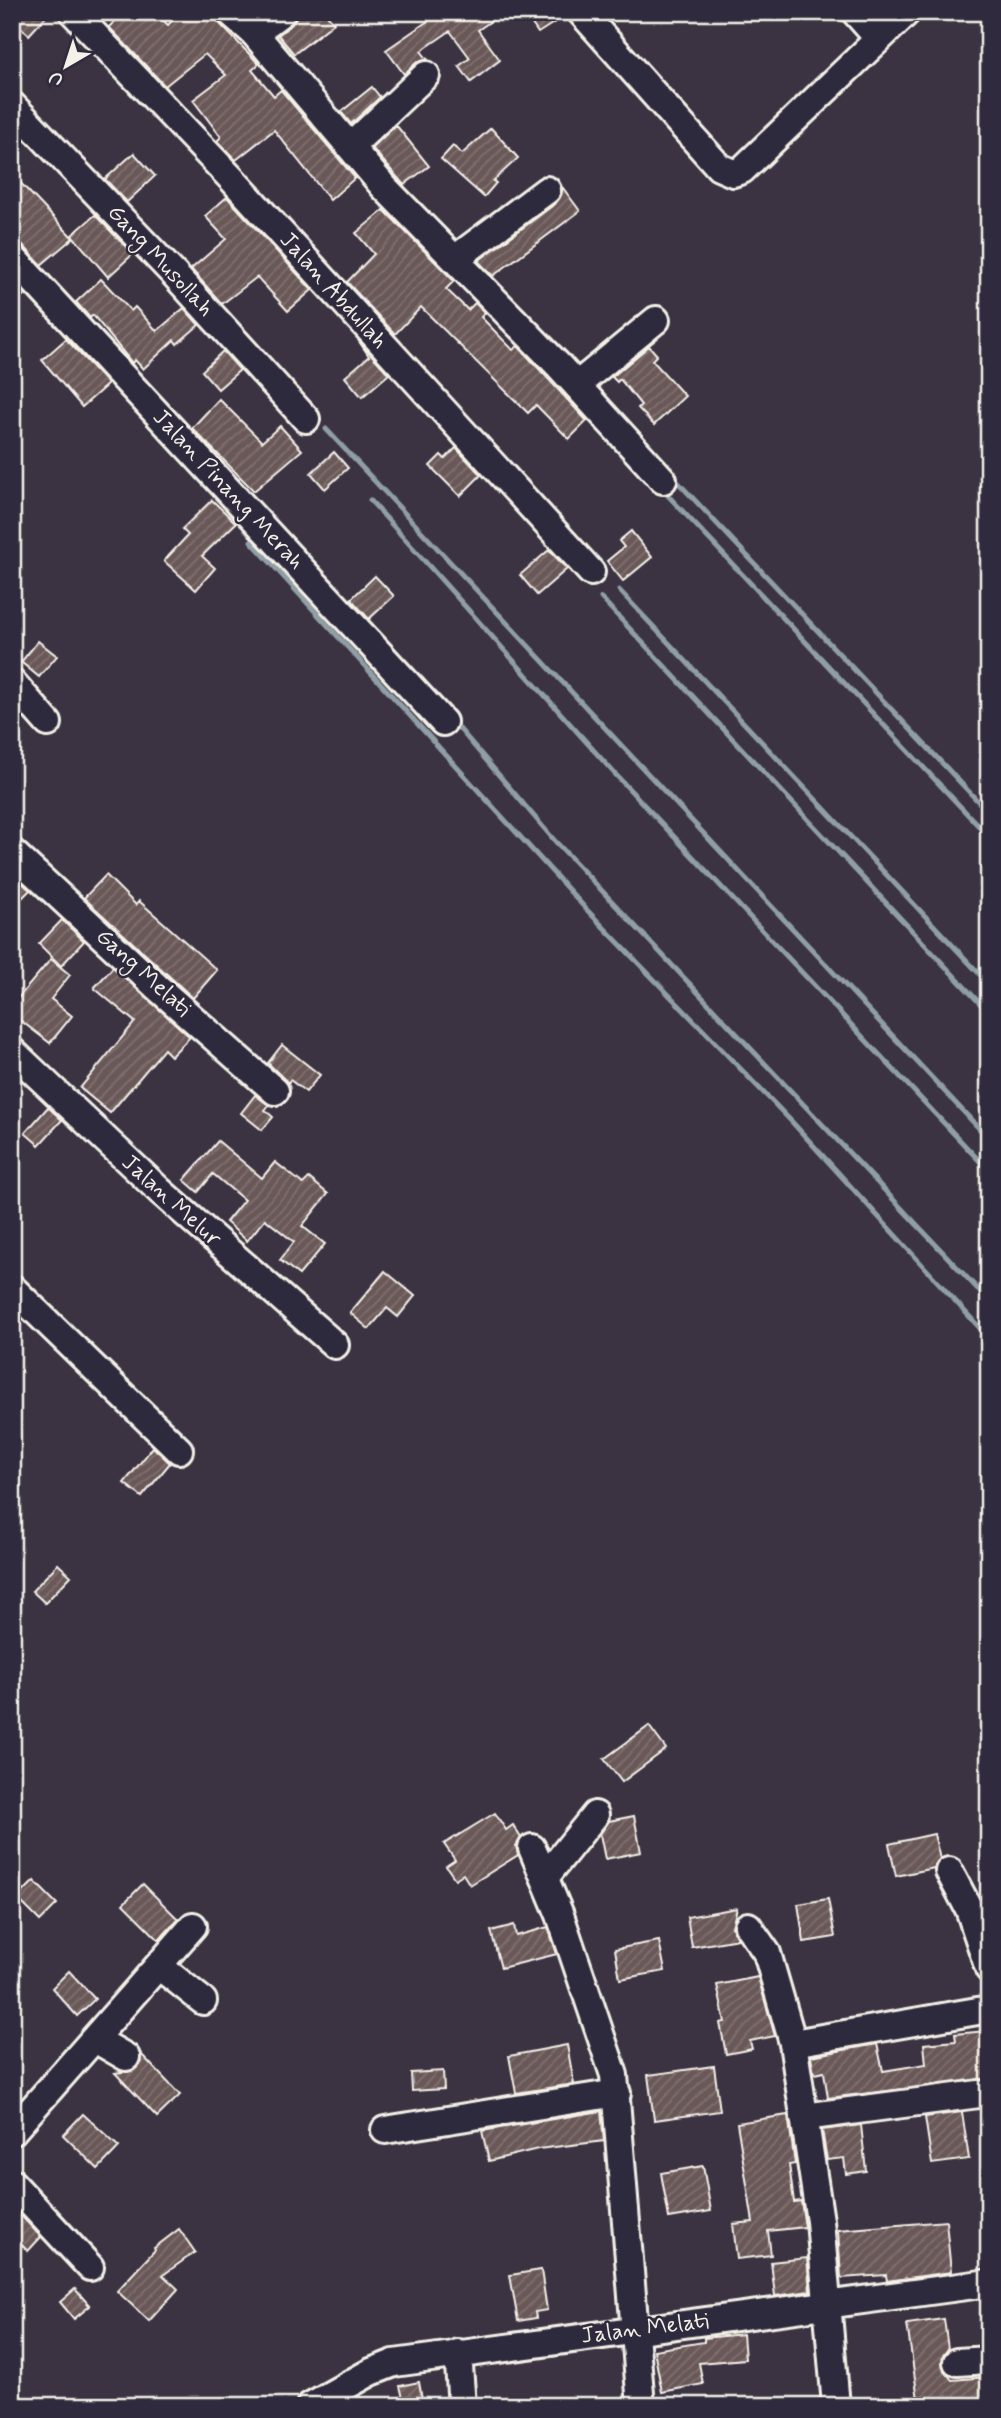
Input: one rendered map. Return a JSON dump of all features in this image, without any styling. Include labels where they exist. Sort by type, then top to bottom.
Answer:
[{"type":"street","name":"Jalan Abdullah","points":[[73,12],[231,178],[591,572]]},
{"type":"street","points":[[230,12],[254,33],[384,187],[577,385],[663,480]]},
{"type":"street","points":[[254,33],[282,12]]},
{"type":"street","points":[[581,12],[719,167],[733,173],[742,170],[907,12]]},
{"type":"street","points":[[855,12],[878,38]]},
{"type":"street","points":[[351,146],[426,75]]},
{"type":"street","name":"Gang Musollah","points":[[12,106],[174,274],[306,419]]},
{"type":"street","points":[[454,259],[547,190]]},
{"type":"street","name":"Jalan Pinang Merah","points":[[12,257],[443,722]]},
{"type":"street","points":[[577,385],[656,320]]},
{"type":"street","points":[[12,682],[48,723]]},
{"type":"street","name":"Gang Melati","points":[[12,852],[158,988],[275,1091]]},
{"type":"street","name":"Jalan Melur","points":[[12,1051],[141,1174],[335,1345]]},
{"type":"street","points":[[12,1288],[179,1450]]},
{"type":"street","points":[[545,1876],[595,1815]]},
{"type":"street","points":[[532,1848],[545,1876],[614,2075],[640,2406]]},
{"type":"street","points":[[949,1871],[970,1909],[989,1969]]},
{"type":"street","points":[[12,2132],[193,1926]]},
{"type":"street","points":[[748,1926],[767,1953],[793,2043],[829,2306],[836,2406]]},
{"type":"street","points":[[159,1966],[203,2001]]},
{"type":"street","points":[[793,2043],[989,2009]]},
{"type":"street","points":[[95,2039],[126,2057]]},
{"type":"street","points":[[385,2130],[617,2093]]},
{"type":"street","points":[[804,2117],[979,2094]]},
{"type":"street","points":[[12,2183],[90,2267]]},
{"type":"street","name":"Jalan Melati","points":[[310,2406],[371,2372],[394,2363],[989,2283]]},
{"type":"street","points":[[458,2353],[462,2406]]},
{"type":"street","points":[[957,2362],[989,2360]]},
{"type":"building","points":[[22,12],[50,12],[29,35],[14,21]]},
{"type":"building","points":[[104,12],[155,12],[168,25],[180,12],[215,12],[219,23],[259,64],[252,70],[274,96],[281,90],[355,178],[330,200],[274,130],[236,160],[217,141],[221,137],[193,100],[226,75],[205,54],[165,86],[109,27],[114,22]]},
{"type":"building","points":[[297,12],[325,12],[334,23],[294,54],[278,35],[292,24]]},
{"type":"building","points":[[441,12],[504,12],[478,30],[500,60],[471,82],[459,66],[470,58],[450,31],[421,51],[428,60],[416,63],[404,74],[386,50]]},
{"type":"building","points":[[524,12],[566,12],[566,15],[538,33]]},
{"type":"building","points":[[372,87],[380,97],[351,124],[341,112]]},
{"type":"building","points":[[396,125],[429,166],[404,185],[372,148]]},
{"type":"building","points":[[491,128],[518,158],[493,181],[496,183],[484,197],[441,159],[453,146],[462,154]]},
{"type":"building","points":[[134,153],[155,176],[127,202],[105,179]]},
{"type":"building","points":[[12,174],[73,238],[41,265],[12,233]]},
{"type":"building","points":[[563,188],[580,211],[493,276],[478,261],[556,203]]},
{"type":"building","points":[[227,197],[312,290],[288,311],[257,277],[222,304],[191,269],[226,239],[205,216]]},
{"type":"building","points":[[384,210],[454,281],[446,289],[468,310],[475,303],[485,313],[481,317],[513,350],[518,346],[587,421],[569,439],[536,405],[528,413],[421,307],[395,334],[347,282],[374,254],[356,233]]},
{"type":"building","points":[[95,215],[133,254],[108,277],[72,235]]},
{"type":"building","points":[[101,279],[131,311],[135,307],[157,331],[184,308],[199,325],[177,344],[174,340],[143,369],[135,360],[132,363],[93,315],[90,318],[76,302]]},
{"type":"building","points":[[12,280],[25,294],[12,305]]},
{"type":"building","points":[[66,339],[108,384],[82,407],[42,360]]},
{"type":"building","points":[[358,340],[389,374],[362,397],[345,377],[369,356]]},
{"type":"building","points":[[649,346],[657,355],[652,360],[685,396],[654,425],[638,408],[641,405],[620,379],[617,382],[612,377]]},
{"type":"building","points":[[223,351],[240,370],[218,389],[202,371]]},
{"type":"building","points":[[219,399],[262,442],[280,426],[302,450],[254,491],[192,428]]},
{"type":"building","points":[[456,448],[481,475],[460,496],[430,466],[441,455],[445,459]]},
{"type":"building","points":[[334,452],[348,468],[325,489],[311,473]]},
{"type":"building","points":[[212,500],[236,523],[202,556],[215,568],[196,590],[164,561],[188,535],[182,529]]},
{"type":"building","points":[[631,531],[652,557],[623,581],[607,561],[624,547],[619,541]]},
{"type":"building","points":[[549,550],[567,569],[537,595],[520,575]]},
{"type":"building","points":[[375,576],[394,596],[369,619],[351,599]]},
{"type":"building","points":[[38,641],[57,656],[39,677],[21,662]]},
{"type":"building","points":[[12,874],[30,890],[12,908]]},
{"type":"building","points":[[106,875],[136,905],[139,901],[217,970],[193,998],[84,898]]},
{"type":"building","points":[[62,920],[84,941],[61,966],[39,944]]},
{"type":"building","points":[[51,959],[70,975],[51,999],[72,1016],[50,1043],[12,1014],[12,1005]]},
{"type":"building","points":[[113,967],[190,1037],[171,1056],[164,1049],[110,1113],[80,1088],[135,1022],[94,988]]},
{"type":"building","points":[[282,1045],[320,1075],[306,1092],[290,1080],[288,1083],[268,1063]]},
{"type":"building","points":[[255,1095],[269,1105],[265,1110],[273,1117],[262,1130],[241,1113]]},
{"type":"building","points":[[48,1107],[62,1120],[39,1145],[25,1133]]},
{"type":"building","points":[[218,1141],[262,1178],[275,1162],[303,1184],[309,1178],[328,1194],[302,1226],[325,1244],[299,1275],[280,1260],[294,1242],[265,1219],[247,1241],[226,1222],[244,1200],[213,1174],[198,1192],[184,1180]]},
{"type":"building","points":[[385,1271],[415,1296],[398,1317],[387,1308],[369,1329],[350,1313]]},
{"type":"building","points":[[153,1447],[170,1463],[142,1497],[124,1483]]},
{"type":"building","points":[[58,1564],[71,1576],[45,1603],[32,1591]]},
{"type":"building","points":[[649,1726],[666,1749],[622,1782],[604,1759]]},
{"type":"building","points":[[495,1813],[506,1830],[513,1825],[521,1838],[516,1846],[518,1855],[470,1885],[463,1874],[455,1879],[446,1866],[455,1860],[444,1844]]},
{"type":"building","points":[[634,1816],[641,1852],[605,1859],[600,1834],[609,1821]]},
{"type":"building","points":[[934,1834],[940,1859],[934,1868],[896,1876],[889,1844]]},
{"type":"building","points":[[34,1881],[57,1904],[40,1921],[17,1898]]},
{"type":"building","points":[[143,1884],[178,1919],[159,1940],[123,1904]]},
{"type":"building","points":[[828,1899],[835,1937],[804,1942],[798,1904]]},
{"type":"building","points":[[737,1908],[732,1927],[738,1939],[692,1947],[687,1917]]},
{"type":"building","points":[[514,1925],[516,1936],[548,1927],[557,1954],[501,1968],[491,1931]]},
{"type":"building","points":[[659,1941],[665,1971],[620,1979],[615,1949]]},
{"type":"building","points":[[69,1971],[95,1999],[77,2016],[52,1988]]},
{"type":"building","points":[[758,1977],[775,2036],[750,2041],[752,2049],[726,2054],[720,2023],[725,2022],[717,1985]]},
{"type":"building","points":[[986,2031],[989,2079],[828,2098],[824,2072],[814,2074],[811,2056],[877,2044],[883,2071],[926,2064],[924,2044],[956,2041],[955,2034]]},
{"type":"building","points":[[567,2045],[574,2084],[516,2093],[509,2056]]},
{"type":"building","points":[[141,2054],[180,2095],[157,2117],[115,2073],[134,2070],[140,2064]]},
{"type":"building","points":[[714,2066],[720,2111],[654,2120],[648,2075]]},
{"type":"building","points":[[443,2071],[444,2089],[412,2091],[411,2073]]},
{"type":"building","points":[[601,2111],[604,2141],[538,2149],[489,2161],[482,2131]]},
{"type":"building","points":[[962,2112],[969,2159],[932,2164],[925,2117]]},
{"type":"building","points":[[83,2114],[119,2147],[98,2169],[63,2135]]},
{"type":"building","points":[[788,2115],[795,2164],[789,2165],[794,2202],[801,2201],[805,2227],[768,2231],[771,2255],[737,2259],[733,2224],[753,2222],[737,2123]]},
{"type":"building","points":[[861,2125],[866,2171],[846,2174],[844,2158],[827,2160],[822,2130]]},
{"type":"building","points":[[703,2166],[711,2211],[669,2218],[661,2173]]},
{"type":"building","points":[[12,2206],[41,2237],[28,2251],[12,2236]]},
{"type":"building","points":[[946,2221],[951,2272],[887,2281],[886,2275],[841,2278],[838,2230]]},
{"type":"building","points":[[179,2229],[195,2252],[163,2275],[178,2289],[149,2321],[117,2291],[154,2248]]},
{"type":"building","points":[[807,2258],[810,2291],[775,2296],[771,2262]]},
{"type":"building","points":[[541,2270],[547,2310],[535,2312],[536,2318],[518,2321],[510,2275]]},
{"type":"building","points":[[75,2289],[90,2306],[74,2319],[60,2302]]},
{"type":"building","points":[[944,2319],[948,2349],[943,2356],[944,2370],[952,2380],[989,2377],[989,2406],[919,2406],[907,2324]]},
{"type":"building","points":[[743,2334],[745,2359],[699,2363],[703,2384],[662,2392],[654,2350],[704,2342],[704,2338]]},
{"type":"building","points":[[419,2382],[423,2404],[405,2406],[400,2386]]},
{"type":"waterway","points":[[326,429],[989,1139]]},
{"type":"waterway","points":[[674,478],[989,813]]},
{"type":"waterway","points":[[660,487],[989,837]]},
{"type":"waterway","points":[[370,500],[615,774],[989,1171]]},
{"type":"waterway","points":[[251,541],[586,909],[792,1122],[989,1338]]},
{"type":"waterway","points":[[619,590],[989,984]]},
{"type":"waterway","points":[[601,598],[989,1013]]},
{"type":"waterway","points":[[452,720],[555,841],[989,1301]]}]
